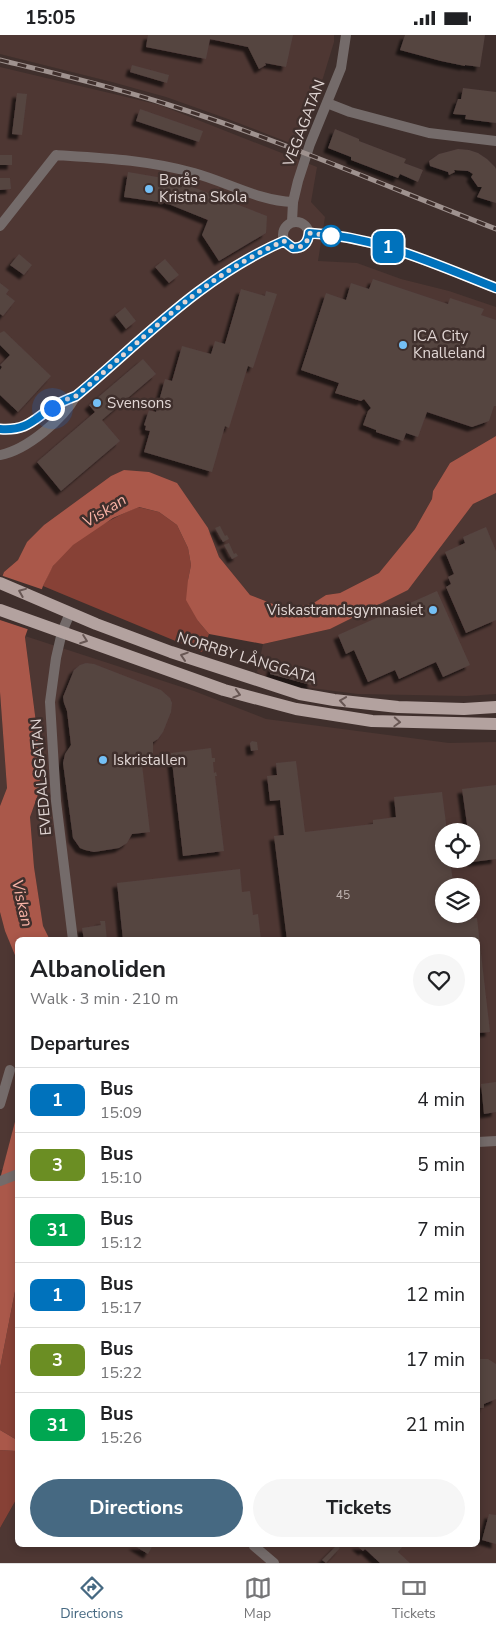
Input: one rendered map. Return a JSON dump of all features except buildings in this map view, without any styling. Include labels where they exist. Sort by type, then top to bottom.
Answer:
[{"type":"main road","name":"NORRBY LÅNGGATA","points":[[0,583],[70,613],[171,652],[300,694],[398,707],[464,709],[496,707]]},
{"type":"main road","points":[[0,610],[224,690],[296,709],[372,721],[496,724]]},
{"type":"street","name":"VEGAGATAN","points":[[292,222],[293,202],[306,155],[341,68],[346,35]]},
{"type":"street","points":[[327,103],[350,112],[429,133],[496,141]]},
{"type":"street","points":[[0,227],[56,155],[115,158],[162,166],[195,173],[278,202],[293,202]]},
{"type":"street","points":[[292,222],[303,224],[309,233],[307,242],[300,247],[291,247],[284,241],[283,231],[292,222]]},
{"type":"street","points":[[309,233],[358,240],[394,249],[496,288]]},
{"type":"street","points":[[0,429],[12,429],[30,425],[57,404],[76,396],[186,300],[229,271],[284,241]]},
{"type":"street","points":[[0,455],[38,436],[69,408],[76,396]]},
{"type":"street","name":"EVEDALSGATAN","points":[[70,613],[62,632],[56,658],[50,702],[56,801],[73,937]]},
{"type":"street","points":[[0,1104],[10,1070]]},
{"type":"street","points":[[480,1142],[496,1141]]},
{"type":"street","points":[[0,1181],[15,1174]]},
{"type":"street","points":[[255,1547],[274,1563]]},
{"type":"shaded area","points":[[0,35],[334,35],[334,42],[323,78],[295,145],[166,97],[0,54]]},
{"type":"shaded area","points":[[0,67],[160,105],[317,167],[311,202],[325,217],[318,261],[357,263],[401,279],[449,291],[496,307],[496,436],[450,463],[433,491],[432,499],[415,529],[379,573],[340,593],[326,595],[312,604],[291,608],[273,604],[250,595],[219,557],[208,528],[125,470],[111,476],[44,525],[27,542],[18,560],[4,572],[0,583]]},
{"type":"shaded area","name":"Viskastrandsgymnasiet","points":[[496,493],[496,694],[466,696],[358,694],[311,688],[267,678],[257,672],[263,644],[330,629],[408,590],[473,504]]},
{"type":"shaded area","points":[[138,507],[159,512],[177,525],[188,548],[191,565],[188,580],[198,621],[209,634],[202,652],[43,586],[53,566],[70,547],[103,524]]},
{"type":"shaded area","points":[[25,636],[194,691],[266,719],[449,743],[496,742],[496,1563],[0,1563],[0,1528],[15,1502],[15,1547],[480,1547],[480,937],[48,937],[43,927],[34,867],[30,817],[40,789],[39,746]]},
{"type":"shaded area","points":[[0,692],[7,788],[0,806]]},
{"type":"shaded area","points":[[0,912],[5,931],[15,953],[15,1122],[3,1169],[0,1170]]},
{"type":"shaded area","points":[[15,1291],[15,1439],[0,1430],[0,1368]]},
{"type":"shaded area","points":[[0,1450],[15,1451],[15,1502],[0,1528]]},
{"type":"water","name":"Viskan","points":[[496,436],[496,493],[473,504],[408,590],[330,629],[263,644],[209,634],[198,621],[186,600],[191,565],[188,548],[177,525],[159,512],[139,507],[113,518],[73,545],[53,566],[43,586],[25,637],[39,746],[40,789],[30,817],[34,867],[43,926],[48,937],[15,937],[15,955],[5,931],[0,912],[0,806],[7,788],[0,692],[0,583],[4,572],[18,560],[27,542],[44,525],[111,476],[124,470],[149,472],[177,483],[208,528],[219,557],[250,595],[273,604],[291,608],[312,604],[326,595],[340,593],[379,573],[415,529],[432,499],[433,491],[450,463]]},
{"type":"water","points":[[15,1122],[15,1291],[0,1368],[0,1179]]},
{"type":"water","points":[[0,1430],[15,1439],[15,1451],[0,1450]]},
{"type":"pier","points":[[0,575],[44,590],[30,630],[0,620]]},
{"type":"railway","points":[[0,60],[127,92],[252,133],[496,229]]},
{"type":"bus line","name":"1","points":[[0,429],[21,428],[30,425],[62,401],[76,396],[173,311],[206,285],[284,241],[293,248],[304,245],[307,242],[309,233],[358,240],[394,249],[496,288]]},
{"type":"place","name":"Borås Kristna Skola","points":[[149,189]]},
{"type":"place","name":"ICA City Knalleland","points":[[403,345]]},
{"type":"place","name":"Svensons","points":[[97,403]]},
{"type":"place","name":"Viskastrandsgymnasiet","points":[[433,610]]},
{"type":"place","name":"Iskristallen","points":[[103,760]]},
{"type":"route","points":[[52,408],[62,401],[76,396],[173,311],[206,285],[284,241],[287,245],[295,248],[307,242],[309,233],[331,236]]}]
